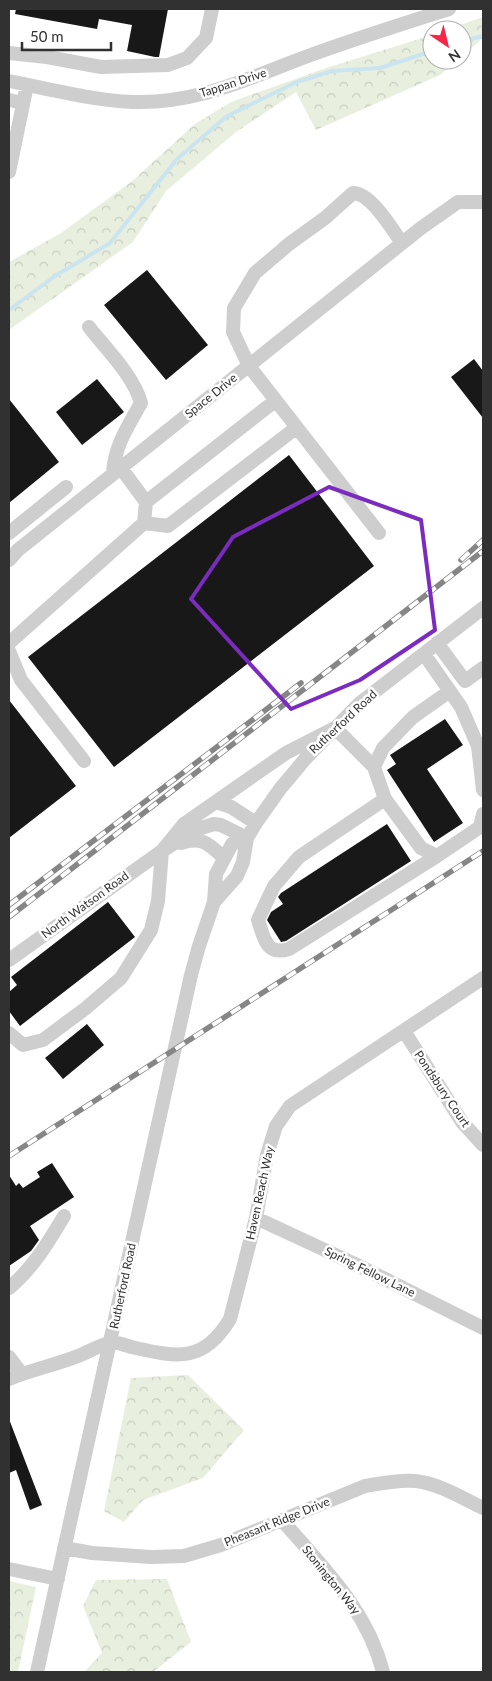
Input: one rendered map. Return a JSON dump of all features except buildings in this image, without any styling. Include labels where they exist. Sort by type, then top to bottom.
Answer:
[{"type":"street","points":[[9,52],[101,67],[168,66],[187,58],[206,38],[212,9]]},
{"type":"street","name":"Tappan Drive","points":[[9,81],[88,97],[132,102],[159,101],[195,96],[231,86],[341,44],[449,9]]},
{"type":"street","points":[[9,172],[27,85]]},
{"type":"street","points":[[9,100],[23,103]]},
{"type":"street","points":[[379,533],[248,366],[233,332],[234,308],[255,273],[289,244],[325,218],[353,193],[360,193],[372,202],[402,243]]},
{"type":"street","name":"Space Drive","points":[[9,560],[18,550],[402,243],[458,202],[483,202]]},
{"type":"street","points":[[89,327],[132,382],[141,403],[125,430],[114,461],[117,471],[146,502]]},
{"type":"street","points":[[9,643],[144,523],[146,502],[275,401]]},
{"type":"street","points":[[144,523],[168,526],[296,428]]},
{"type":"street","points":[[9,533],[66,487]]},
{"type":"street","name":"Rutherford Road","points":[[214,902],[237,876],[243,862],[247,838],[256,823],[280,789],[306,758],[360,703],[483,608]]},
{"type":"street","points":[[437,644],[465,682],[483,668]]},
{"type":"street","points":[[9,651],[20,680],[84,761]]},
{"type":"street","points":[[424,654],[461,706],[478,746],[483,790]]},
{"type":"street","points":[[374,767],[383,748],[413,717],[450,691]]},
{"type":"street","points":[[335,728],[374,767],[385,799],[421,848],[437,856]]},
{"type":"street","name":"North Watson Road","points":[[162,850],[184,824],[286,753],[335,728]]},
{"type":"street","points":[[385,799],[299,857],[274,886],[258,920],[271,949],[279,952],[289,949],[437,856],[480,827],[483,814]]},
{"type":"street","points":[[216,802],[231,807],[256,823]]},
{"type":"street","name":"North Watson Road","points":[[9,960],[162,850],[195,830],[214,824],[221,825],[247,838]]},
{"type":"street","name":"Rutherford Road","points":[[37,1672],[191,976],[214,902],[216,874],[232,844],[247,838]]},
{"type":"street","name":"North Watson Road","points":[[162,850],[186,841],[197,840],[208,843],[224,858]]},
{"type":"street","points":[[9,1033],[23,1045],[43,1040],[86,1008],[121,978],[151,930],[158,901],[162,850]]},
{"type":"street","name":"Haven Reach Way","points":[[111,1342],[166,1355],[186,1355],[201,1350],[212,1342],[222,1332],[230,1319],[256,1218],[269,1147],[276,1126],[290,1106],[483,978]]},
{"type":"street","name":"Pondsbury Court","points":[[404,1031],[462,1122],[483,1144]]},
{"type":"street","points":[[9,1288],[39,1258],[64,1216]]},
{"type":"street","name":"Spring Fellow Lane","points":[[256,1218],[356,1264],[483,1328]]},
{"type":"street","points":[[9,1379],[76,1357],[111,1342]]},
{"type":"street","points":[[9,1357],[22,1374]]},
{"type":"street","name":"Pheasant Ridge Drive","points":[[64,1548],[92,1553],[151,1557],[184,1556],[221,1545],[365,1486],[401,1481],[417,1481],[438,1487],[483,1508]]},
{"type":"street","name":"Stonington Way","points":[[282,1520],[343,1591],[357,1611],[370,1633],[383,1672]]},
{"type":"street","points":[[9,1569],[58,1578]]},
{"type":"highlighted area","points":[[329,487],[421,520],[435,630],[360,680],[291,709],[191,599],[233,537]]},
{"type":"green space","points":[[483,17],[483,38],[472,47],[472,21]]},
{"type":"green space","points":[[422,38],[422,70],[446,70],[440,75],[316,130],[296,92],[236,132],[166,191],[133,242],[9,330],[9,262],[61,233],[131,182],[195,124],[231,102],[326,68]]},
{"type":"green space","points":[[188,1375],[244,1430],[203,1478],[143,1500],[124,1522],[104,1511],[131,1378]]},
{"type":"green space","points":[[167,1579],[191,1642],[153,1672],[84,1672],[102,1653],[83,1606],[96,1580]]},
{"type":"green space","points":[[9,1581],[36,1587],[18,1672],[9,1672]]},
{"type":"waterway","points":[[472,39],[483,36]]},
{"type":"waterway","points":[[9,310],[55,276],[110,243],[177,159],[227,116],[297,82],[332,71],[380,68],[422,54]]},
{"type":"railway","points":[[461,560],[483,540]]},
{"type":"railway","points":[[9,917],[483,551]]},
{"type":"railway","points":[[9,905],[301,683]]},
{"type":"railway","points":[[9,1156],[483,851]]}]
